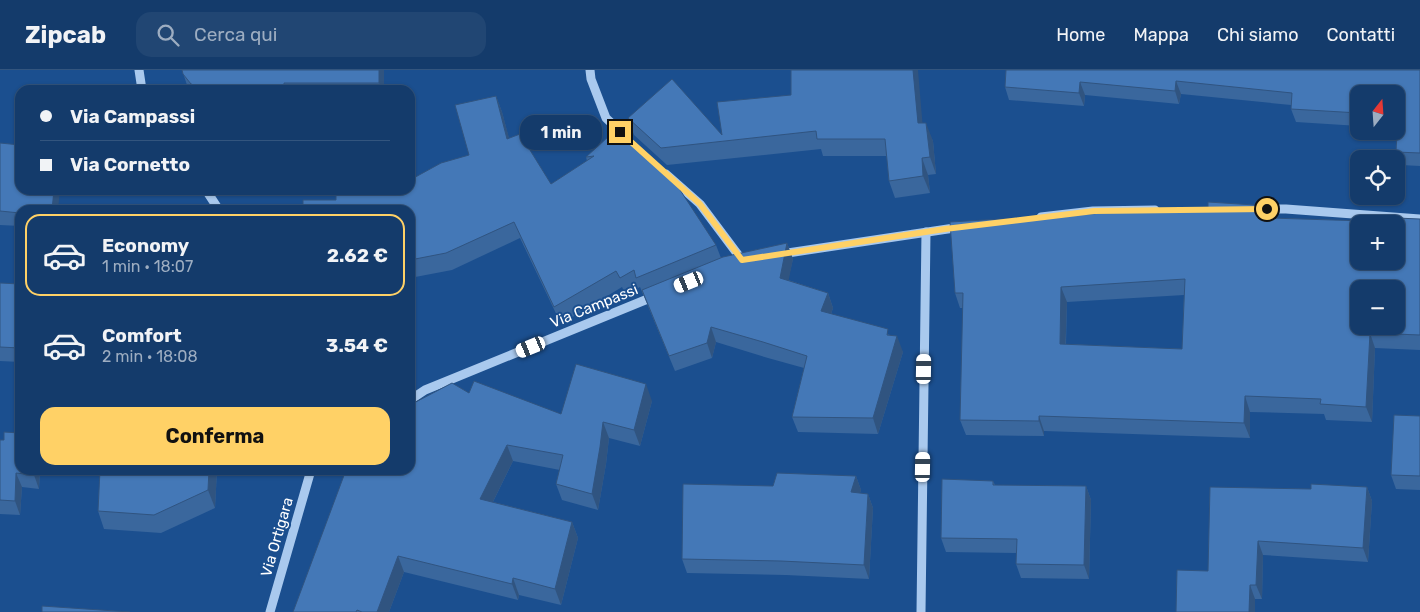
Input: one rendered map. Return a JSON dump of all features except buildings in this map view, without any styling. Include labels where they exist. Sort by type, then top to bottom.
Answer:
[{"type":"street","points":[[139,70],[141,85]]},
{"type":"street","points":[[590,70],[591,80],[606,118],[634,145]]},
{"type":"street","points":[[656,165],[700,204],[746,260],[732,264]]},
{"type":"street","points":[[1248,209],[1286,208],[1420,219]]},
{"type":"street","points":[[1034,218],[1094,211],[1161,210]]},
{"type":"street","points":[[771,256],[975,225]]},
{"type":"street","points":[[921,612],[926,232]]},
{"type":"street","name":"Via Campassi","points":[[415,397],[425,390],[660,294]]},
{"type":"street","name":"Via Ortigara","points":[[270,612],[309,475]]},
{"type":"route","points":[[620,132],[700,204],[742,260],[945,229],[1094,211],[1267,209]]}]
